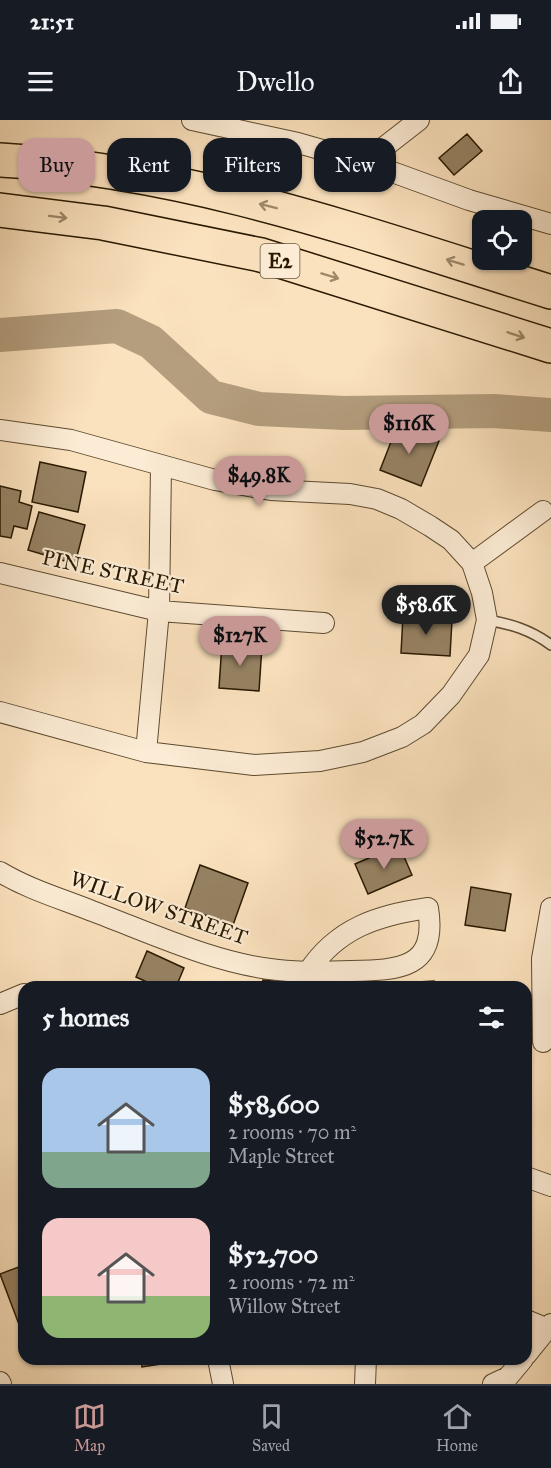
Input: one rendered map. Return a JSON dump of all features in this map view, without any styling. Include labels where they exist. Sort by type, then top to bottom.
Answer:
[{"type":"highway","name":"E2","points":[[0,160],[46,162],[128,174],[223,195],[285,210],[551,292]]},
{"type":"highway","name":"E2","points":[[0,210],[103,223],[261,255],[551,346]]},
{"type":"street","points":[[192,120],[314,148]]},
{"type":"street","points":[[396,138],[419,120]]},
{"type":"street","points":[[396,173],[469,200],[551,224]]},
{"type":"street","points":[[0,430],[71,440],[215,480],[271,490],[377,499],[401,509],[437,530],[451,540],[472,563],[482,593],[487,621],[479,655],[451,695],[423,724],[402,737],[363,752],[320,761],[254,765],[146,752],[0,712]]},
{"type":"street","points":[[146,752],[159,611],[161,466]]},
{"type":"street","points":[[472,563],[543,511]]},
{"type":"street","name":"PINE STREET","points":[[0,573],[159,611],[324,623]]},
{"type":"street","name":"WILLOW STREET","points":[[2,877],[195,950],[239,963],[277,970],[308,972],[381,971],[401,967],[413,962],[422,954],[429,940],[431,925],[428,908],[373,920],[351,930],[336,939],[318,956],[308,972]]},
{"type":"street","points":[[540,1043],[542,959],[551,908]]},
{"type":"street","points":[[0,1004],[18,996]]},
{"type":"street","points":[[532,1179],[551,1185]]},
{"type":"street","points":[[532,1322],[549,1326],[532,1347]]},
{"type":"street","points":[[219,1365],[223,1384]]},
{"type":"street","points":[[365,1384],[366,1365]]},
{"type":"street","points":[[493,1384],[508,1377],[518,1365]]},
{"type":"lane","points":[[487,621],[506,623],[535,633],[551,645]]},
{"type":"building","points":[[467,134],[482,151],[454,175],[439,158]]},
{"type":"building","points":[[398,424],[439,441],[421,486],[380,470]]},
{"type":"building","points":[[40,462],[86,472],[78,512],[32,502]]},
{"type":"building","points":[[0,486],[21,491],[19,502],[32,506],[27,529],[14,526],[11,538],[0,536]]},
{"type":"building","points":[[39,512],[85,525],[75,564],[28,550]]},
{"type":"building","points":[[403,616],[452,620],[450,656],[401,653]]},
{"type":"building","points":[[222,643],[262,646],[259,691],[219,688]]},
{"type":"building","points":[[399,845],[412,875],[368,894],[355,864]]},
{"type":"building","points":[[200,865],[248,883],[233,925],[185,908]]},
{"type":"building","points":[[471,887],[511,894],[505,931],[465,925]]},
{"type":"building","points":[[147,951],[184,968],[179,981],[145,981],[136,977]]},
{"type":"building","points":[[18,1267],[18,1322],[0,1274]]},
{"type":"waterway","points":[[0,335],[117,326],[151,342],[211,397],[259,409],[344,413],[494,411],[551,415]]}]
